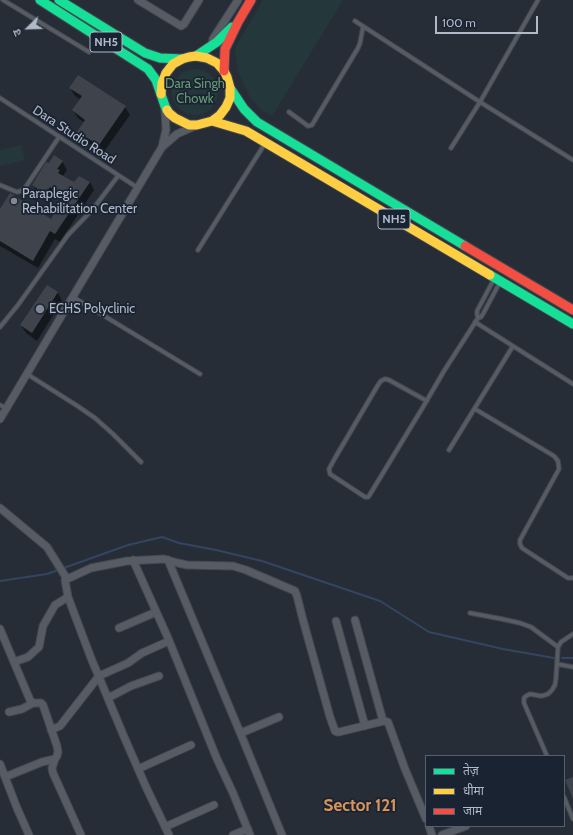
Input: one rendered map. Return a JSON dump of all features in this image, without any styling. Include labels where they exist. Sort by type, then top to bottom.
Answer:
[{"type":"main road","name":"NH5","points":[[40,0],[148,69],[156,80],[169,113],[182,122],[197,125]]},
{"type":"main road","name":"NH5","points":[[59,0],[145,53],[160,58],[182,59],[196,56],[207,58],[217,63],[227,76],[230,88],[244,109],[257,122],[573,310]]},
{"type":"main road","points":[[224,71],[225,49],[251,0]]},
{"type":"main road","points":[[196,56],[217,42],[238,22]]},
{"type":"main road","name":"NH5","points":[[161,94],[162,83],[166,73],[173,64],[182,59]]},
{"type":"main road","points":[[197,125],[212,121],[220,115],[230,98],[230,88]]},
{"type":"main road","name":"NH5","points":[[212,121],[246,131],[266,142],[573,324]]},
{"type":"street","points":[[138,0],[182,26],[198,0]]},
{"type":"street","points":[[212,46],[213,39],[238,0]]},
{"type":"street","points":[[0,418],[3,406],[26,374],[162,146],[167,125],[165,106]]},
{"type":"street","points":[[162,146],[177,134],[197,125]]},
{"type":"street","points":[[0,508],[47,547],[67,579]]},
{"type":"street","points":[[169,835],[138,769],[68,597],[65,580],[91,568],[133,560],[164,559],[186,565],[233,566],[295,591],[335,731],[339,732],[386,721],[389,725],[405,769],[425,815]]},
{"type":"street","points":[[133,560],[169,641],[217,759],[249,832],[233,835]]},
{"type":"street","points":[[168,560],[282,835]]},
{"type":"street","points":[[14,662],[28,657],[39,647],[44,626],[55,605],[68,597]]},
{"type":"street","points":[[119,628],[156,612]]},
{"type":"street","points":[[354,620],[383,721]]},
{"type":"street","points":[[336,621],[365,726]]},
{"type":"street","points":[[0,629],[30,700],[33,703]]},
{"type":"street","points":[[51,730],[60,726],[99,676],[128,663],[142,653],[169,641]]},
{"type":"street","points":[[108,698],[131,686],[159,676]]},
{"type":"street","points":[[10,712],[22,709],[33,703],[41,703],[43,705],[58,752],[52,768],[53,773],[81,835]]},
{"type":"street","points":[[241,733],[279,717]]},
{"type":"street","points":[[138,769],[191,745]]},
{"type":"street","points":[[5,777],[42,762],[55,759]]},
{"type":"street","points":[[0,764],[29,835]]},
{"type":"street","points":[[165,827],[214,806]]},
{"type":"street","points":[[442,835],[463,827]]},
{"type":"lane","points":[[3,0],[89,52]]},
{"type":"lane","points":[[450,148],[480,102],[538,0]]},
{"type":"lane","points":[[354,21],[573,160]]},
{"type":"lane","points":[[288,112],[308,126],[312,125],[358,48],[363,27]]},
{"type":"lane","name":"Dara Studio Road","points":[[0,98],[138,188]]},
{"type":"lane","points":[[0,185],[17,192],[25,188],[59,137]]},
{"type":"lane","points":[[198,250],[266,142]]},
{"type":"lane","points":[[0,327],[18,305],[68,235],[93,209],[118,176]]},
{"type":"lane","points":[[427,400],[389,380],[381,381],[329,468],[330,474],[365,497],[368,497],[427,400],[444,371],[475,322],[481,317],[498,280]]},
{"type":"lane","points":[[478,318],[477,311],[498,280]]},
{"type":"lane","points":[[72,297],[200,374]]},
{"type":"lane","points":[[475,322],[573,384]]},
{"type":"lane","points":[[449,450],[513,346]]},
{"type":"lane","points":[[26,374],[76,404],[95,418],[141,462]]},
{"type":"lane","points":[[475,409],[554,456],[558,461],[559,469],[520,540],[520,544],[522,548],[568,578],[573,578]]},
{"type":"lane","points":[[470,613],[502,618],[532,627],[558,647]]},
{"type":"lane","points":[[547,755],[524,703],[524,698],[530,694],[541,696],[548,694],[555,685],[558,647],[561,642],[573,634]]},
{"type":"lane","points":[[557,664],[573,667]]},
{"type":"lane","points":[[565,799],[573,819]]},
{"type":"green space","points":[[263,0],[343,0],[272,116],[260,109],[250,97],[238,72],[235,48]]},
{"type":"green space","name":"Dara Singh Chowk","points":[[195,69],[208,73],[214,79],[218,92],[214,105],[208,111],[195,115],[182,111],[176,105],[172,92],[176,79],[182,73]]},
{"type":"green space","points":[[21,145],[25,160],[0,166],[0,150]]},
{"type":"building","points":[[78,75],[126,106],[99,145],[77,132],[85,120],[72,110],[82,96],[69,88]]},
{"type":"building","name":"Paraplegic Rehabilitation Center","points":[[54,155],[63,161],[57,169],[60,170],[58,173],[74,182],[79,176],[90,182],[55,234],[50,231],[33,261],[0,241],[0,209],[10,193],[51,219],[65,197],[50,187],[45,194],[32,185],[46,162],[49,163]]},
{"type":"building","name":"ECHS Polyclinic","points":[[47,285],[58,292],[32,333],[20,325]]},
{"type":"building","points":[[573,777],[573,799],[565,780]]},
{"type":"waterway","points":[[0,581],[47,574],[128,545],[162,537],[179,543],[262,561],[380,601],[429,632],[503,649],[554,658]]},
{"type":"waterway","points":[[562,658],[573,658]]},
{"type":"traffic: fast","points":[[40,0],[148,69],[156,80],[167,110]]},
{"type":"traffic: fast","points":[[59,0],[145,53],[160,58],[182,59]]},
{"type":"traffic: fast","points":[[196,56],[217,42],[232,27]]},
{"type":"traffic: fast","points":[[230,88],[244,109],[257,122],[465,246]]},
{"type":"traffic: fast","points":[[490,275],[573,324]]},
{"type":"traffic: slow","points":[[161,94],[162,83],[166,73],[173,64],[189,57],[196,56],[207,58],[217,63],[227,77],[230,88],[230,98],[220,115],[212,121],[197,125],[189,125],[175,118],[167,110]]},
{"type":"traffic: slow","points":[[212,121],[246,131],[490,275]]},
{"type":"traffic: jam","points":[[224,71],[225,49],[251,0]]},
{"type":"traffic: jam","points":[[465,246],[573,310]]},
{"type":"place","name":"Paraplegic Rehabilitation Center","points":[[14,201]]},
{"type":"place","name":"ECHS Polyclinic","points":[[40,309]]},
{"type":"district","name":"Sector 121","points":[[360,806]]}]
